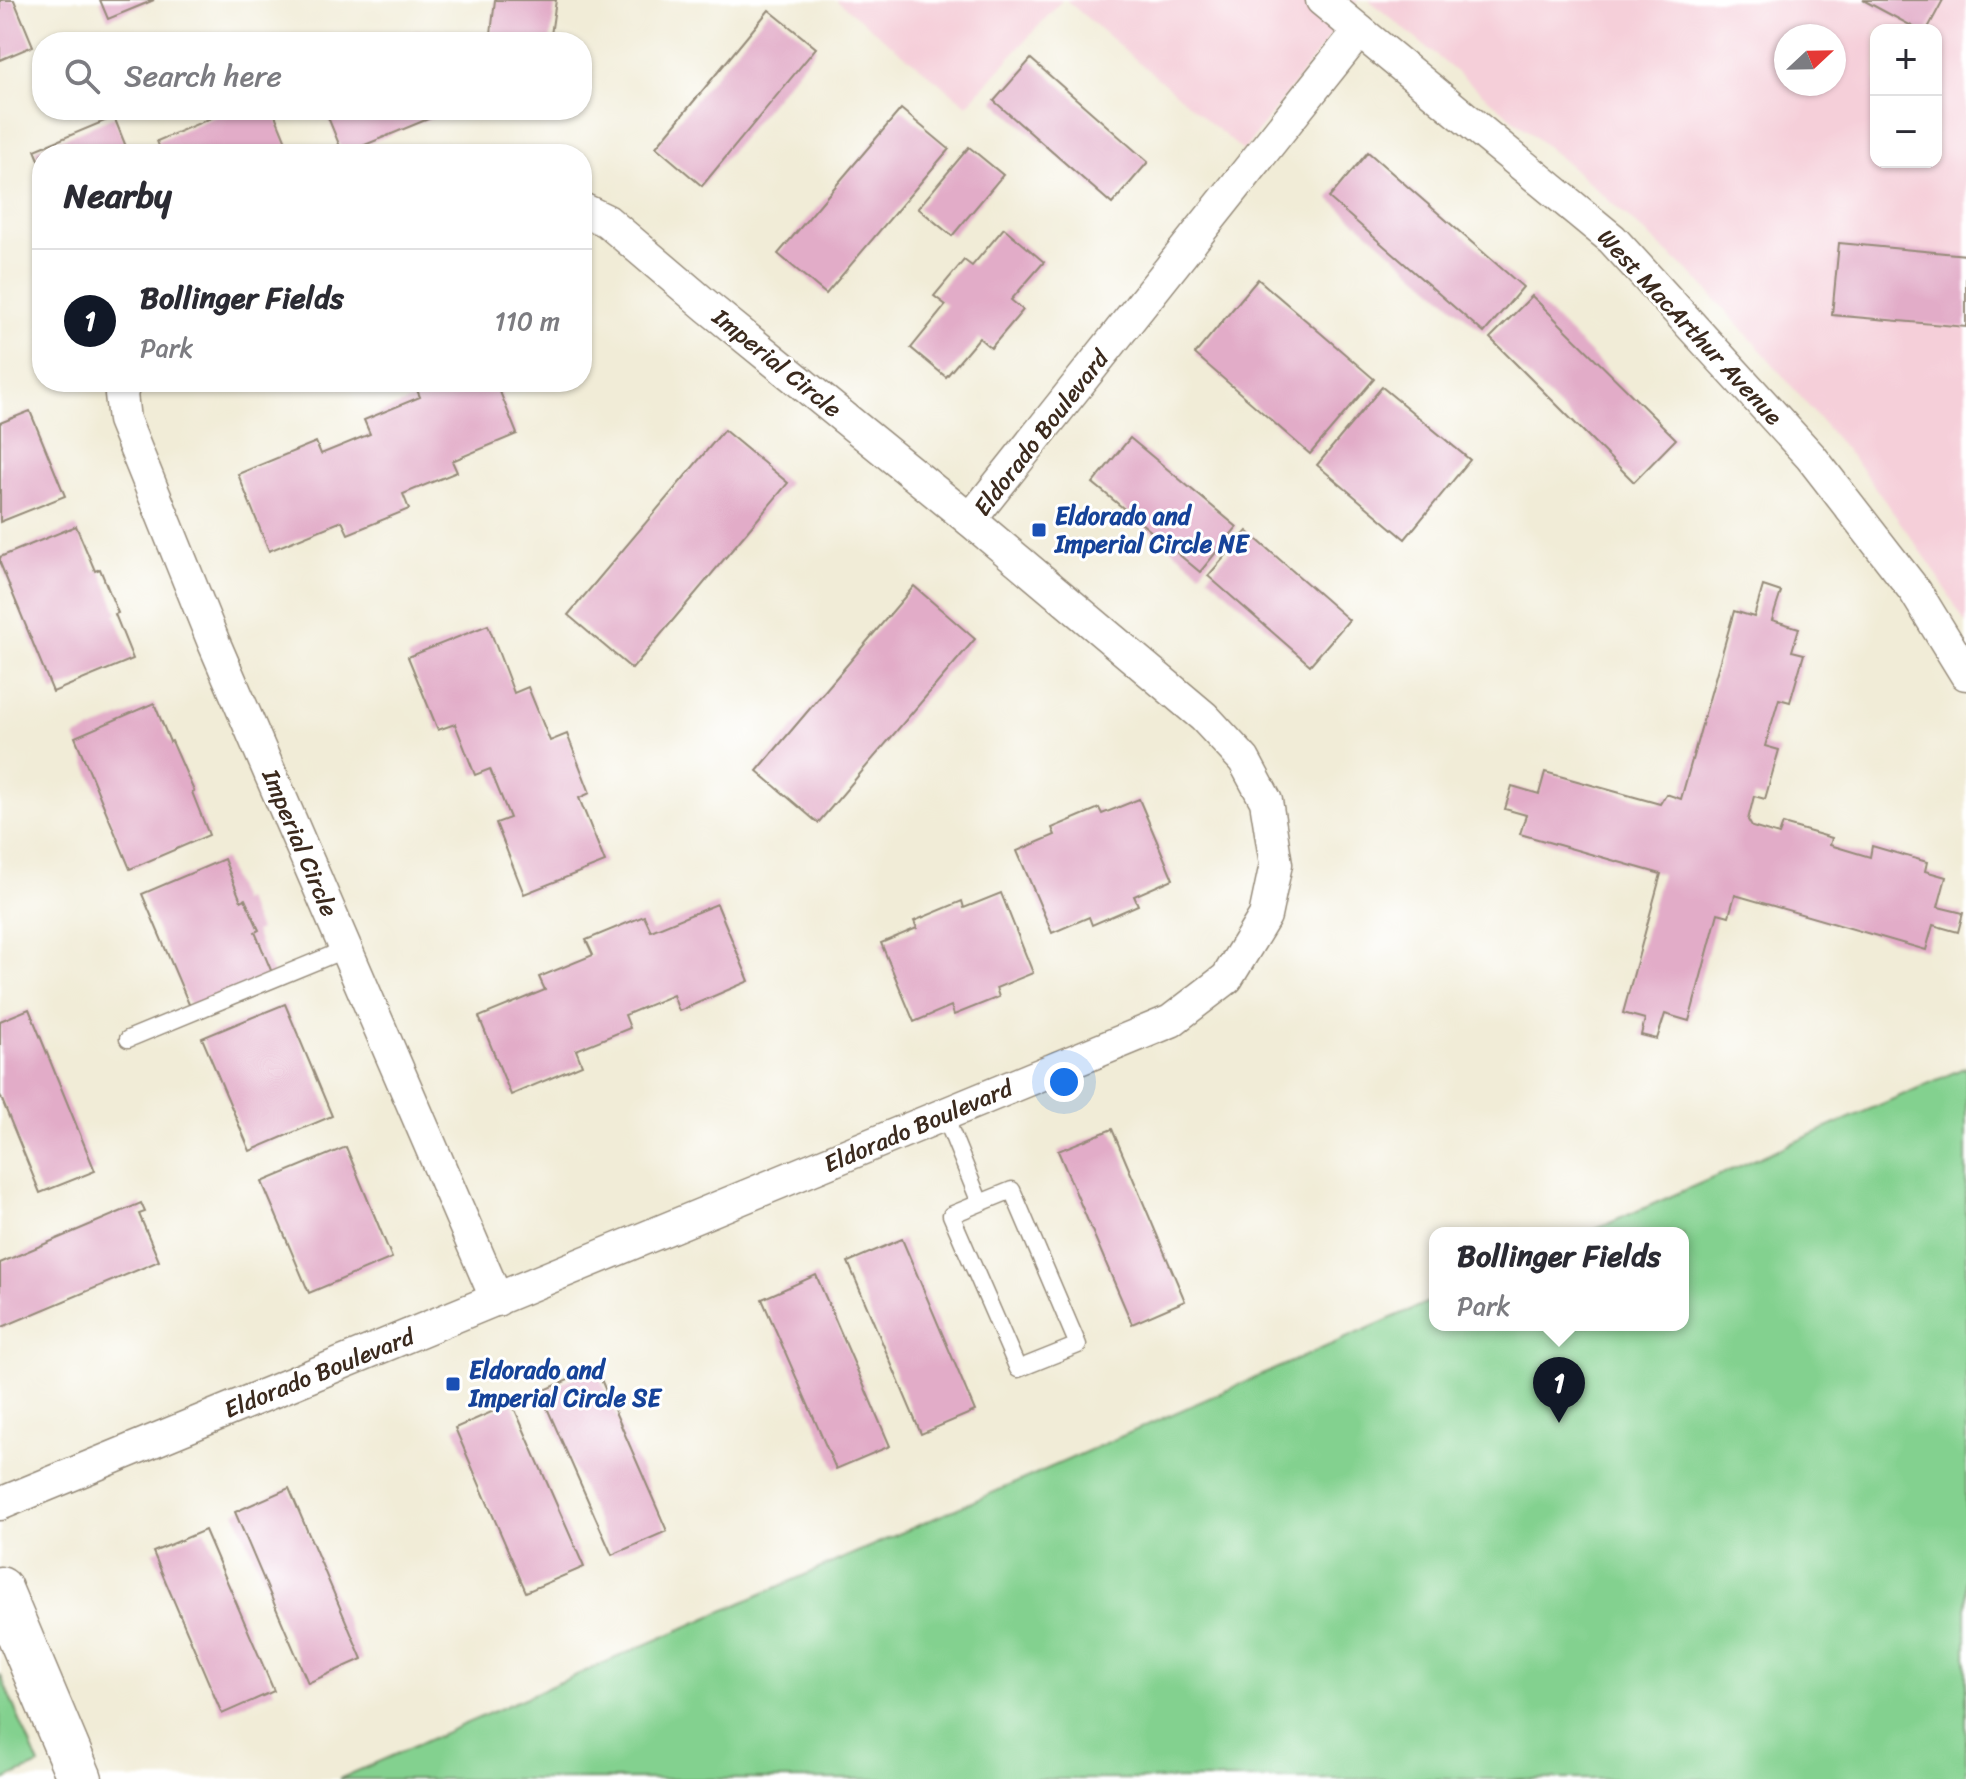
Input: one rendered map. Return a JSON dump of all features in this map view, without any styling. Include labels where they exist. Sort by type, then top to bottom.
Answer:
[{"type":"street","name":"West MacArthur Avenue","points":[[1322,0],[1612,239],[1811,457],[1915,591],[1966,674]]},
{"type":"street","name":"Eldorado Boulevard","points":[[0,1504],[1171,1021],[1227,978],[1265,916],[1276,864],[1266,801],[1244,760],[1204,717],[970,520],[1359,31]]},
{"type":"street","name":"Imperial Circle","points":[[592,214],[607,221],[970,520]]},
{"type":"street","name":"Imperial Circle","points":[[122,392],[124,420],[214,643],[497,1300]]},
{"type":"street","points":[[0,1589],[80,1779]]},
{"type":"lane","points":[[128,1039],[346,949]]},
{"type":"lane","points":[[944,1114],[980,1203]]},
{"type":"lane","points":[[1012,1190],[1078,1345],[1018,1369],[951,1215],[980,1203],[1012,1190]]},
{"type":"shaded area","points":[[836,0],[1062,0],[967,105]]},
{"type":"shaded area","points":[[1066,0],[1358,0],[1243,151]]},
{"type":"shaded area","points":[[1369,0],[1966,0],[1966,624],[1931,565],[1860,467],[1698,280],[1569,165]]},
{"type":"green space","points":[[1966,1067],[1966,1779],[339,1779],[1429,1302],[1429,1331],[1689,1331],[1689,1227],[1601,1227]]},
{"type":"green space","points":[[0,1674],[39,1765],[6,1779],[0,1779]]},
{"type":"building","points":[[0,0],[14,0],[32,46],[0,60]]},
{"type":"building","points":[[100,0],[154,0],[108,19]]},
{"type":"building","points":[[495,0],[556,0],[551,32],[491,32]]},
{"type":"building","points":[[1863,0],[1943,0],[1930,24],[1908,24]]},
{"type":"building","points":[[769,10],[816,48],[702,186],[656,147]]},
{"type":"building","points":[[1031,59],[1148,162],[1112,204],[994,101]]},
{"type":"building","points":[[901,109],[949,149],[826,294],[778,254]]},
{"type":"building","points":[[107,120],[115,120],[125,144],[49,144]]},
{"type":"building","points":[[206,120],[277,120],[287,144],[158,144],[157,141]]},
{"type":"building","points":[[329,120],[426,120],[367,144],[339,144]]},
{"type":"building","points":[[969,147],[1003,175],[952,236],[918,208]]},
{"type":"building","points":[[1368,152],[1523,287],[1484,333],[1329,198]]},
{"type":"building","points":[[1004,228],[1044,262],[1011,300],[1023,310],[991,348],[979,338],[946,377],[911,348],[946,305],[934,296],[964,260],[972,266]]},
{"type":"building","points":[[1839,243],[1966,255],[1966,327],[1832,315]]},
{"type":"building","points":[[1258,279],[1374,379],[1310,454],[1195,354]]},
{"type":"building","points":[[1532,296],[1676,439],[1634,482],[1490,338]]},
{"type":"building","points":[[1382,387],[1470,460],[1405,539],[1317,465]]},
{"type":"building","points":[[418,392],[500,392],[517,434],[452,461],[457,472],[403,494],[409,509],[348,534],[342,521],[269,551],[238,474],[316,442],[321,454],[370,434],[364,420],[420,397]]},
{"type":"building","points":[[30,411],[65,496],[0,522],[0,423]]},
{"type":"building","points":[[724,430],[788,483],[632,669],[568,615]]},
{"type":"building","points":[[1130,438],[1237,527],[1200,572],[1093,483]]},
{"type":"building","points":[[76,526],[95,571],[100,569],[133,659],[53,692],[0,557]]},
{"type":"building","points":[[1247,531],[1349,620],[1310,665],[1208,576]]},
{"type":"building","points":[[914,586],[975,639],[818,823],[757,771]]},
{"type":"building","points":[[1763,586],[1781,592],[1772,620],[1799,628],[1792,651],[1804,654],[1790,702],[1779,699],[1765,746],[1779,750],[1765,799],[1754,796],[1748,820],[1752,827],[1779,835],[1783,824],[1832,838],[1830,845],[1870,857],[1872,846],[1927,862],[1925,871],[1946,877],[1938,907],[1963,913],[1958,932],[1933,925],[1926,950],[1735,895],[1729,916],[1718,913],[1689,1021],[1665,1014],[1657,1039],[1641,1035],[1645,1019],[1623,1013],[1661,874],[1520,834],[1526,815],[1505,809],[1512,786],[1539,794],[1545,772],[1660,804],[1666,794],[1681,799],[1734,611],[1754,617]]},
{"type":"building","points":[[488,625],[514,693],[528,687],[550,741],[567,734],[590,793],[579,798],[605,862],[524,894],[496,823],[510,818],[490,769],[475,775],[455,724],[438,730],[408,657]]},
{"type":"building","points":[[154,703],[194,791],[209,835],[130,869],[75,737]]},
{"type":"building","points":[[1139,799],[1173,879],[1134,896],[1138,905],[1092,925],[1089,917],[1052,933],[1017,851],[1055,835],[1052,828],[1099,808],[1102,814]]},
{"type":"building","points":[[224,859],[241,901],[245,899],[259,930],[255,932],[273,975],[191,1009],[142,894]]},
{"type":"building","points":[[1001,893],[1033,973],[996,988],[999,997],[954,1015],[951,1006],[914,1022],[881,943],[917,928],[914,921],[962,901],[964,908]]},
{"type":"building","points":[[717,904],[749,981],[679,1011],[673,995],[625,1015],[630,1028],[576,1050],[582,1065],[511,1095],[479,1017],[545,990],[539,977],[593,955],[586,940],[644,916],[651,931]]},
{"type":"building","points":[[285,1004],[332,1116],[250,1151],[202,1038]]},
{"type":"building","points":[[29,1009],[95,1171],[40,1193],[0,1095],[0,1021]]},
{"type":"building","points":[[1112,1129],[1185,1301],[1132,1324],[1058,1151]]},
{"type":"building","points":[[346,1147],[392,1258],[309,1293],[262,1182]]},
{"type":"building","points":[[141,1203],[145,1212],[139,1214],[159,1261],[0,1328],[0,1263]]},
{"type":"building","points":[[902,1239],[975,1411],[921,1434],[848,1262]]},
{"type":"building","points":[[816,1275],[890,1446],[836,1469],[762,1299]]},
{"type":"building","points":[[596,1368],[667,1531],[612,1555],[540,1392]]},
{"type":"building","points":[[512,1403],[584,1567],[526,1592],[455,1428]]},
{"type":"building","points":[[289,1488],[362,1659],[308,1683],[235,1512]]},
{"type":"building","points":[[205,1530],[274,1691],[222,1714],[153,1552]]},
{"type":"place","name":"Eldorado and Imperial Circle NE","points":[[1039,530]]},
{"type":"place","name":"Eldorado and Imperial Circle SE","points":[[453,1384]]},
{"type":"place","name":"Bollinger Fields","points":[[1559,1423]]}]
